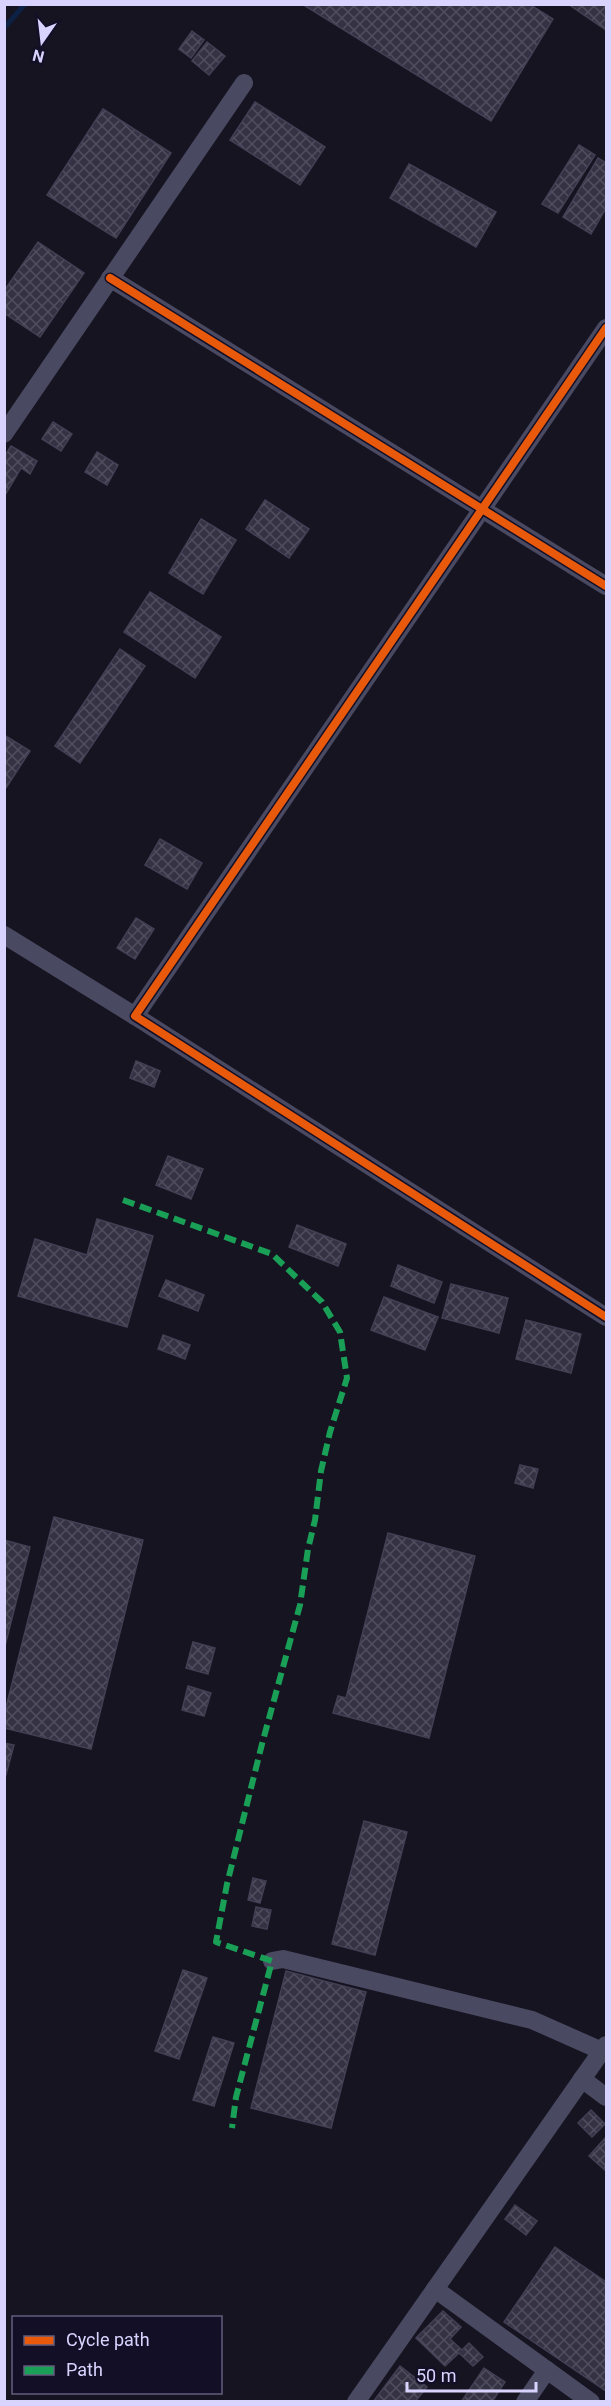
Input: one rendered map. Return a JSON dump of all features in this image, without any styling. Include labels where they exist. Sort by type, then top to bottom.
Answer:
[{"type":"street","points":[[4,434],[244,82]]},
{"type":"street","points":[[110,279],[606,586]]},
{"type":"street","points":[[135,1016],[606,328]]},
{"type":"street","points":[[4,935],[606,1317]]},
{"type":"street","points":[[272,1961],[283,1959],[532,2020],[604,2048],[356,2402]]},
{"type":"street","points":[[582,2079],[606,2097]]},
{"type":"street","points":[[435,2289],[591,2402]]},
{"type":"street","points":[[525,2402],[547,2370]]},
{"type":"building","points":[[302,4],[529,4],[553,19],[491,121]]},
{"type":"building","points":[[568,4],[606,4],[606,30]]},
{"type":"building","points":[[192,31],[204,40],[191,58],[179,49]]},
{"type":"building","points":[[207,42],[225,56],[209,75],[192,61]]},
{"type":"building","points":[[255,102],[325,147],[300,185],[230,140]]},
{"type":"building","points":[[103,109],[171,153],[116,238],[47,195]]},
{"type":"building","points":[[579,145],[595,155],[558,213],[542,204]]},
{"type":"building","points":[[598,158],[606,163],[606,208],[591,234],[563,217]]},
{"type":"building","points":[[409,164],[496,212],[476,247],[390,198]]},
{"type":"building","points":[[38,242],[84,273],[40,337],[4,313],[4,291]]},
{"type":"building","points":[[53,422],[72,434],[61,451],[42,439]]},
{"type":"building","points":[[11,446],[37,461],[30,474],[21,468],[4,497],[4,457]]},
{"type":"building","points":[[97,452],[118,465],[107,485],[85,472]]},
{"type":"building","points":[[265,500],[309,529],[289,558],[246,529]]},
{"type":"building","points":[[201,519],[236,540],[203,594],[169,573]]},
{"type":"building","points":[[150,592],[221,637],[195,678],[124,632]]},
{"type":"building","points":[[120,649],[145,666],[80,763],[55,746]]},
{"type":"building","points":[[4,735],[30,751],[4,791]]},
{"type":"building","points":[[160,839],[202,863],[187,889],[145,865]]},
{"type":"building","points":[[136,918],[154,929],[135,959],[117,948]]},
{"type":"building","points":[[136,1061],[160,1071],[154,1087],[130,1078]]},
{"type":"building","points":[[168,1156],[203,1169],[191,1199],[156,1185]]},
{"type":"building","points":[[97,1219],[153,1236],[127,1327],[18,1296],[35,1239],[87,1255]]},
{"type":"building","points":[[297,1225],[346,1244],[338,1266],[289,1247]]},
{"type":"building","points":[[398,1265],[442,1282],[434,1303],[391,1286]]},
{"type":"building","points":[[166,1280],[204,1295],[198,1311],[159,1296]]},
{"type":"building","points":[[451,1284],[508,1298],[499,1333],[442,1318]]},
{"type":"building","points":[[384,1297],[438,1317],[425,1350],[371,1330]]},
{"type":"building","points":[[526,1320],[581,1334],[571,1373],[516,1359]]},
{"type":"building","points":[[163,1335],[190,1345],[185,1359],[158,1349]]},
{"type":"building","points":[[520,1465],[538,1469],[533,1488],[515,1483]]},
{"type":"building","points":[[54,1517],[143,1540],[91,1749],[4,1728],[4,1715]]},
{"type":"building","points":[[388,1533],[475,1556],[429,1738],[333,1713],[338,1696],[346,1698]]},
{"type":"building","points":[[4,1540],[30,1547],[4,1650]]},
{"type":"building","points":[[193,1642],[215,1648],[208,1674],[186,1668]]},
{"type":"building","points":[[188,1686],[211,1693],[204,1716],[182,1710]]},
{"type":"building","points":[[4,1743],[14,1745],[4,1782]]},
{"type":"building","points":[[364,1821],[407,1832],[375,1955],[332,1944]]},
{"type":"building","points":[[253,1878],[266,1881],[260,1903],[248,1900]]},
{"type":"building","points":[[256,1907],[271,1910],[267,1929],[252,1926]]},
{"type":"building","points":[[183,1970],[207,1978],[179,2059],[155,2051]]},
{"type":"building","points":[[286,1971],[366,1992],[331,2128],[251,2108]]},
{"type":"building","points":[[213,2037],[234,2043],[214,2106],[193,2100]]},
{"type":"building","points":[[591,2110],[605,2124],[592,2137],[578,2123]]},
{"type":"building","points":[[606,2137],[606,2171],[589,2156]]},
{"type":"building","points":[[515,2205],[537,2221],[526,2235],[505,2219]]},
{"type":"building","points":[[555,2247],[606,2282],[606,2391],[504,2322]]},
{"type":"building","points":[[443,2311],[461,2327],[450,2339],[462,2350],[469,2343],[483,2357],[473,2366],[459,2353],[445,2366],[416,2338]]},
{"type":"building","points":[[400,2366],[427,2387],[415,2402],[373,2402]]},
{"type":"building","points":[[484,2368],[505,2382],[492,2402],[461,2402]]},
{"type":"waterway","points":[[4,28],[25,4]]},
{"type":"marked path","points":[[123,1200],[272,1254],[322,1302],[340,1332],[347,1378],[330,1432],[321,1471],[300,1605],[227,1884],[216,1942],[272,1961],[236,2097],[232,2128]]},
{"type":"cycle path","points":[[110,278],[606,586]]},
{"type":"cycle path","points":[[606,328],[135,1016],[606,1317]]}]
